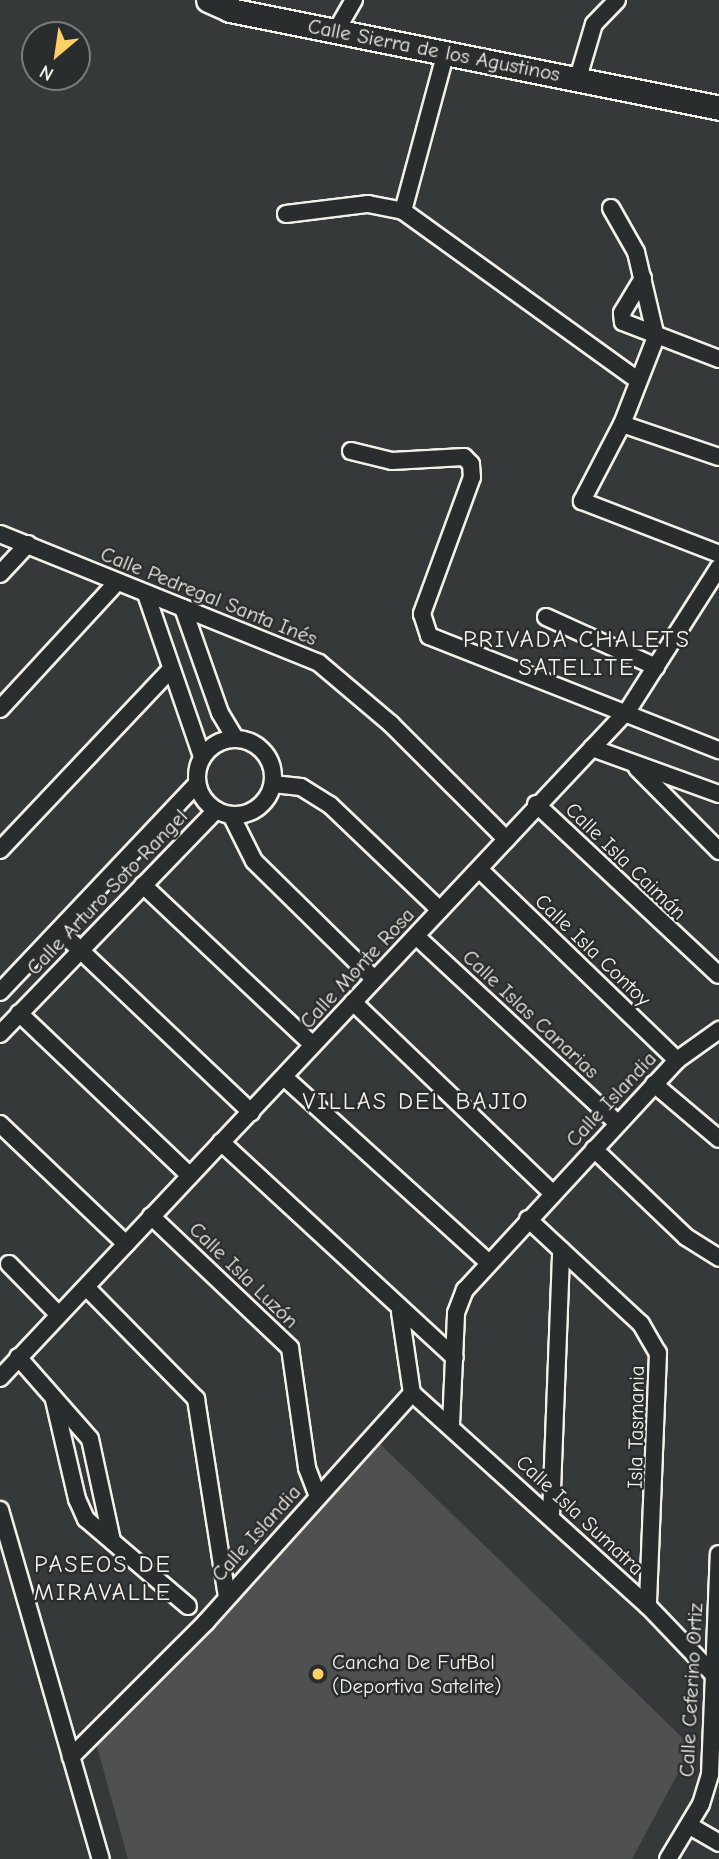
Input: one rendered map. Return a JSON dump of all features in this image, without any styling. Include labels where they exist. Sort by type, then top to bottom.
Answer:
[{"type":"street","name":"Calle Sierra de los Agustinos","points":[[208,0],[290,22],[719,107]]},
{"type":"street","points":[[255,0],[290,22]]},
{"type":"street","points":[[336,31],[354,0]]},
{"type":"street","name":"Calle Sierra de los Agustinos","points":[[578,78],[594,24],[617,0]]},
{"type":"street","points":[[403,211],[446,52]]},
{"type":"street","points":[[286,214],[368,204],[403,211],[637,380]]},
{"type":"street","points":[[611,208],[643,278],[656,337],[622,424],[582,502],[719,554]]},
{"type":"street","points":[[643,278],[622,313],[623,323],[719,359]]},
{"type":"street","points":[[622,424],[719,457]]},
{"type":"street","points":[[351,451],[392,461],[464,457],[471,464],[472,477],[426,602],[423,630],[442,643],[628,710],[719,750]]},
{"type":"street","name":"Calle Pedregal Santa Inés","points":[[0,534],[328,670],[506,839]]},
{"type":"street","points":[[0,574],[28,544]]},
{"type":"street","name":"Calle Monte Rosa","points":[[0,1378],[374,979],[480,870],[536,804],[628,710],[719,567]]},
{"type":"street","points":[[0,709],[117,582]]},
{"type":"street","points":[[146,594],[202,757],[197,784],[223,812],[254,861],[374,979]]},
{"type":"street","points":[[183,608],[220,713],[235,738]]},
{"type":"street","points":[[545,617],[656,667]]},
{"type":"street","points":[[0,850],[170,670]]},
{"type":"street","points":[[202,757],[211,747],[235,738],[248,741],[269,758],[273,784],[253,811],[223,812]]},
{"type":"street","points":[[592,748],[719,794]]},
{"type":"street","points":[[634,764],[719,851]]},
{"type":"street","name":"Calle Arturo Soto Rangel","points":[[0,992],[197,784]]},
{"type":"street","points":[[273,784],[301,787],[330,805],[440,910]]},
{"type":"street","name":"Calle Isla Caimán","points":[[536,804],[719,975]]},
{"type":"street","name":"Calle Arturo Soto Rangel","points":[[0,1034],[143,885],[223,812]]},
{"type":"street","name":"Calle Isla Contoy","points":[[480,870],[677,1060]]},
{"type":"street","points":[[143,885],[313,1045]]},
{"type":"street","points":[[59,930],[251,1112]]},
{"type":"street","name":"Calle Islas Canarias","points":[[416,936],[617,1123]]},
{"type":"street","points":[[353,1002],[553,1194]]},
{"type":"street","points":[[19,1013],[189,1175]]},
{"type":"street","name":"Calle Islandia","points":[[451,1425],[457,1305],[487,1261],[654,1084],[677,1060],[719,1030]]},
{"type":"street","points":[[284,1077],[487,1261]]},
{"type":"street","points":[[654,1084],[719,1139]]},
{"type":"street","points":[[0,1124],[126,1244]]},
{"type":"street","points":[[221,1142],[400,1311],[455,1358]]},
{"type":"street","points":[[594,1149],[687,1237],[719,1258]]},
{"type":"street","name":"Calle Isla Luzón","points":[[152,1216],[290,1349],[307,1468],[318,1496]]},
{"type":"street","name":"Isla Tasmania","points":[[528,1219],[641,1324],[658,1353],[648,1606]]},
{"type":"street","points":[[551,1516],[561,1250]]},
{"type":"street","points":[[9,1264],[59,1315]]},
{"type":"street","points":[[87,1288],[196,1399],[227,1597]]},
{"type":"street","points":[[400,1311],[412,1393]]},
{"type":"street","points":[[18,1357],[93,1446],[111,1541]]},
{"type":"street","name":"Calle Islandia","points":[[71,1757],[227,1597],[412,1393]]},
{"type":"street","name":"Calle Isla Sumatra","points":[[412,1393],[451,1425],[648,1606],[714,1675]]},
{"type":"street","points":[[54,1400],[77,1499],[86,1519],[188,1606]]},
{"type":"street","points":[[0,1510],[101,1859]]},
{"type":"street","name":"Calle Ceferino Ortiz","points":[[668,1859],[690,1826],[710,1774],[719,1554]]},
{"type":"street","points":[[690,1826],[719,1843]]},
{"type":"shaded area","points":[[378,1442],[692,1747],[632,1859],[128,1859],[96,1743]]},
{"type":"place","name":"Cancha De FutBol (Deportiva Satelite)","points":[[318,1674]]},
{"type":"district","name":"PRIVADA CHALETS SATELITE","points":[[577,654]]},
{"type":"district","name":"VILLAS DEL BAJIO","points":[[416,1102]]},
{"type":"district","name":"PASEOS DE MIRAVALLE","points":[[103,1579]]}]
